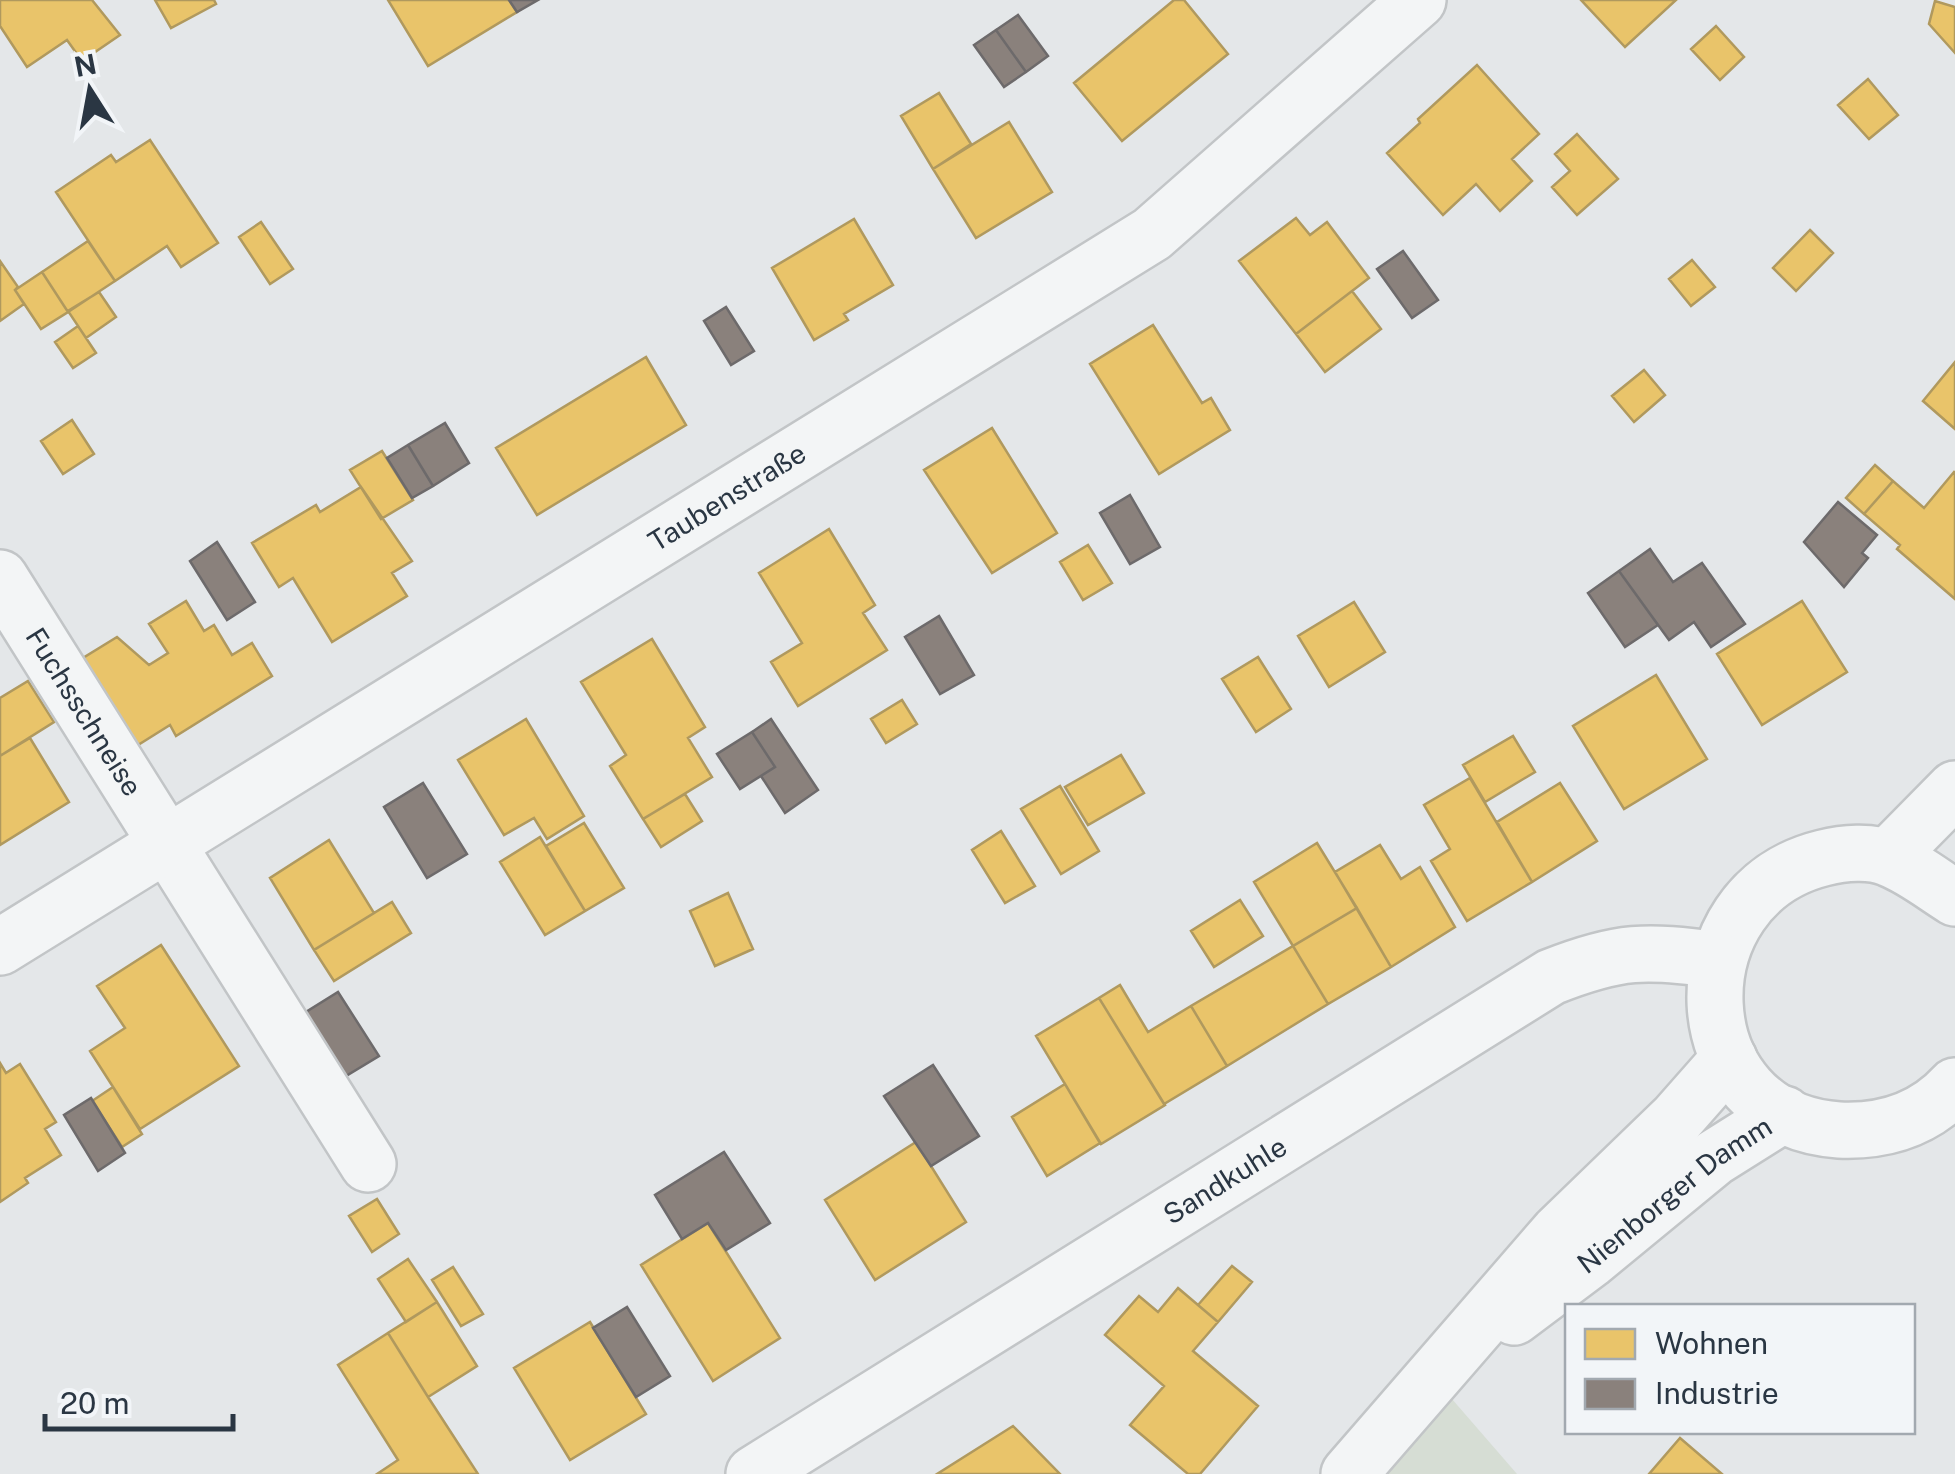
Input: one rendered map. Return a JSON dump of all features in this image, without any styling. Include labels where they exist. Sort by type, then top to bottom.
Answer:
[{"type":"street","name":"Taubenstraße","points":[[0,947],[1152,234],[1418,0]]},
{"type":"street","name":"Fuchsschneise","points":[[0,578],[368,1164]]},
{"type":"street","points":[[1888,857],[1955,790]]},
{"type":"street","points":[[1950,1104],[1907,1121],[1866,1131],[1824,1128],[1784,1114],[1752,1096],[1728,1059],[1713,994],[1718,960],[1735,919],[1763,886],[1801,864],[1844,853],[1888,857],[1955,898]]},
{"type":"street","name":"Sandkuhle","points":[[754,1474],[1551,977],[1600,958],[1638,953],[1718,960]]},
{"type":"street","name":"Nienborger Damm","points":[[1349,1474],[1559,1232],[1658,1137],[1728,1059]]},
{"type":"street","name":"Nienborger Damm","points":[[1424,1386],[1590,1260],[1714,1158],[1784,1114]]},
{"type":"shaded area","points":[[1445,1391],[1517,1474],[1382,1474]]},
{"type":"building: Wohnen","points":[[0,0],[92,0],[120,35],[82,61],[67,40],[27,67],[0,26]]},
{"type":"building: Wohnen","points":[[155,0],[214,0],[216,4],[171,28]]},
{"type":"building: Wohnen","points":[[388,0],[509,0],[517,12],[428,66]]},
{"type":"building: Wohnen","points":[[1174,0],[1184,0],[1228,54],[1122,141],[1074,83]]},
{"type":"building: Wohnen","points":[[1581,0],[1676,0],[1625,47]]},
{"type":"building: Wohnen","points":[[1935,1],[1955,7],[1955,53],[1929,24]]},
{"type":"building: Wohnen","points":[[1716,26],[1744,57],[1720,80],[1691,49]]},
{"type":"building: Wohnen","points":[[1477,65],[1539,134],[1512,159],[1532,181],[1500,211],[1476,184],[1443,215],[1387,153]]},
{"type":"building: Wohnen","points":[[1868,79],[1898,115],[1869,139],[1838,105]]},
{"type":"building: Wohnen","points":[[939,93],[971,144],[933,169],[901,116]]},
{"type":"building: Wohnen","points":[[1009,122],[1052,192],[976,238],[933,169]]},
{"type":"building: Wohnen","points":[[1577,134],[1618,179],[1577,215],[1552,187],[1570,171],[1555,154]]},
{"type":"building: Wohnen","points":[[150,140],[218,243],[181,267],[167,246],[115,281],[56,192],[111,155],[116,162]]},
{"type":"building: Wohnen","points":[[1296,218],[1310,235],[1327,222],[1369,278],[1296,334],[1239,261]]},
{"type":"building: Wohnen","points":[[854,219],[893,285],[844,314],[848,320],[814,340],[772,268]]},
{"type":"building: Wohnen","points":[[261,222],[293,269],[270,284],[239,237]]},
{"type":"building: Wohnen","points":[[1810,230],[1833,253],[1796,291],[1773,268]]},
{"type":"building: Wohnen","points":[[88,241],[115,281],[68,312],[42,272]]},
{"type":"building: Wohnen","points":[[1692,260],[1715,287],[1691,306],[1669,279]]},
{"type":"building: Wohnen","points":[[0,261],[18,287],[15,290],[24,304],[0,321]]},
{"type":"building: Wohnen","points":[[42,272],[68,312],[41,329],[15,290]]},
{"type":"building: Wohnen","points":[[1352,291],[1381,329],[1325,372],[1296,334]]},
{"type":"building: Wohnen","points":[[99,292],[116,317],[86,338],[68,311]]},
{"type":"building: Wohnen","points":[[1153,325],[1202,403],[1211,398],[1230,430],[1159,474],[1090,364]]},
{"type":"building: Wohnen","points":[[78,326],[96,353],[73,368],[55,342]]},
{"type":"building: Wohnen","points":[[646,357],[686,425],[537,515],[496,448]]},
{"type":"building: Wohnen","points":[[1955,362],[1955,429],[1923,401]]},
{"type":"building: Wohnen","points":[[1644,370],[1665,395],[1634,422],[1612,396]]},
{"type":"building: Wohnen","points":[[72,420],[94,454],[63,474],[41,441]]},
{"type":"building: Wohnen","points":[[992,428],[1057,533],[992,573],[924,470]]},
{"type":"building: Wohnen","points":[[382,451],[413,500],[381,519],[350,470]]},
{"type":"building: Wohnen","points":[[1875,465],[1893,481],[1864,514],[1846,498]]},
{"type":"building: Wohnen","points":[[1954,472],[1955,599],[1897,549],[1900,545],[1864,514],[1893,481],[1924,508]]},
{"type":"building: Wohnen","points":[[361,487],[412,561],[392,573],[407,596],[332,642],[293,578],[279,587],[252,543],[316,505],[320,512]]},
{"type":"building: Wohnen","points":[[829,529],[875,605],[863,613],[887,650],[798,706],[771,662],[802,643],[759,573]]},
{"type":"building: Wohnen","points":[[1088,545],[1112,583],[1083,600],[1060,562]]},
{"type":"building: Wohnen","points":[[186,601],[204,631],[214,625],[232,655],[252,643],[272,676],[176,736],[170,725],[138,745],[83,658],[117,637],[149,665],[168,653],[149,624]]},
{"type":"building: Wohnen","points":[[1802,601],[1847,672],[1762,725],[1717,654]]},
{"type":"building: Wohnen","points":[[1354,602],[1385,652],[1329,687],[1298,636]]},
{"type":"building: Wohnen","points":[[652,639],[705,727],[688,738],[712,777],[643,819],[610,766],[626,755],[581,682]]},
{"type":"building: Wohnen","points":[[1258,657],[1291,709],[1256,732],[1222,679]]},
{"type":"building: Wohnen","points":[[1656,675],[1707,759],[1624,809],[1573,726]]},
{"type":"building: Wohnen","points":[[28,681],[54,722],[0,756],[0,698]]},
{"type":"building: Wohnen","points":[[902,700],[917,724],[886,743],[871,719]]},
{"type":"building: Wohnen","points":[[526,719],[584,816],[547,839],[534,818],[504,835],[458,760]]},
{"type":"building: Wohnen","points":[[1513,736],[1535,772],[1485,802],[1463,765]]},
{"type":"building: Wohnen","points":[[30,738],[69,802],[0,845],[0,756]]},
{"type":"building: Wohnen","points":[[1121,755],[1144,793],[1088,825],[1065,787]]},
{"type":"building: Wohnen","points":[[1470,778],[1532,882],[1467,921],[1431,861],[1450,849],[1424,805]]},
{"type":"building: Wohnen","points":[[1560,783],[1597,841],[1532,882],[1497,822]]},
{"type":"building: Wohnen","points":[[1060,786],[1099,851],[1061,874],[1021,809]]},
{"type":"building: Wohnen","points":[[685,794],[702,821],[661,847],[643,819]]},
{"type":"building: Wohnen","points":[[584,823],[624,888],[585,911],[546,846]]},
{"type":"building: Wohnen","points":[[1001,831],[1035,886],[1005,903],[972,850]]},
{"type":"building: Wohnen","points":[[540,837],[585,911],[545,935],[500,862]]},
{"type":"building: Wohnen","points":[[329,840],[374,913],[314,950],[270,878]]},
{"type":"building: Wohnen","points":[[1317,843],[1357,908],[1293,946],[1254,882]]},
{"type":"building: Wohnen","points":[[1380,845],[1401,879],[1420,867],[1455,927],[1391,967],[1335,872]]},
{"type":"building: Wohnen","points":[[728,893],[753,949],[715,966],[690,911]]},
{"type":"building: Wohnen","points":[[1240,900],[1263,936],[1214,967],[1191,931]]},
{"type":"building: Wohnen","points":[[392,902],[411,933],[334,981],[314,950]]},
{"type":"building: Wohnen","points":[[1357,908],[1391,967],[1328,1004],[1293,946]]},
{"type":"building: Wohnen","points":[[161,945],[239,1066],[140,1129],[90,1051],[125,1028],[97,986]]},
{"type":"building: Wohnen","points":[[1293,946],[1328,1004],[1227,1066],[1191,1006]]},
{"type":"building: Wohnen","points":[[1120,985],[1148,1032],[1191,1006],[1227,1066],[1164,1104],[1099,998]]},
{"type":"building: Wohnen","points":[[1099,998],[1165,1105],[1101,1144],[1036,1036]]},
{"type":"building: Wohnen","points":[[0,1063],[6,1073],[20,1064],[56,1122],[45,1129],[61,1155],[25,1178],[28,1183],[0,1202]]},
{"type":"building: Wohnen","points":[[1065,1084],[1100,1143],[1047,1176],[1012,1117]]},
{"type":"building: Wohnen","points":[[113,1087],[142,1134],[122,1147],[92,1101]]},
{"type":"building: Wohnen","points":[[916,1142],[966,1222],[875,1280],[825,1200]]},
{"type":"building: Wohnen","points":[[377,1199],[399,1234],[372,1252],[349,1216]]},
{"type":"building: Wohnen","points":[[708,1223],[780,1338],[713,1381],[641,1265]]},
{"type":"building: Wohnen","points":[[408,1259],[437,1302],[406,1322],[378,1279]]},
{"type":"building: Wohnen","points":[[1232,1266],[1252,1282],[1218,1322],[1198,1305]]},
{"type":"building: Wohnen","points":[[453,1267],[483,1314],[461,1326],[432,1280]]},
{"type":"building: Wohnen","points":[[1178,1288],[1218,1322],[1193,1351],[1258,1406],[1200,1474],[1188,1474],[1130,1425],[1164,1386],[1105,1335],[1139,1296],[1158,1312]]},
{"type":"building: Wohnen","points":[[437,1302],[477,1366],[428,1397],[388,1333]]},
{"type":"building: Wohnen","points":[[590,1322],[646,1414],[570,1460],[514,1368]]},
{"type":"building: Wohnen","points":[[388,1333],[478,1474],[377,1474],[398,1460],[338,1365]]},
{"type":"building: Wohnen","points":[[1013,1426],[1060,1474],[937,1474]]},
{"type":"building: Wohnen","points":[[1680,1438],[1722,1474],[1649,1474]]},
{"type":"building: Industrie","points":[[509,0],[538,0],[517,12]]},
{"type":"building: Industrie","points":[[1018,15],[1048,56],[1026,72],[996,30]]},
{"type":"building: Industrie","points":[[996,30],[1026,72],[1004,87],[974,45]]},
{"type":"building: Industrie","points":[[1403,251],[1438,300],[1412,318],[1377,269]]},
{"type":"building: Industrie","points":[[726,307],[754,351],[731,365],[704,321]]},
{"type":"building: Industrie","points":[[445,423],[469,463],[433,486],[408,445]]},
{"type":"building: Industrie","points":[[408,445],[433,486],[412,498],[387,458]]},
{"type":"building: Industrie","points":[[1130,495],[1160,547],[1130,564],[1100,513]]},
{"type":"building: Industrie","points":[[1838,502],[1877,535],[1862,553],[1868,558],[1844,587],[1804,542]]},
{"type":"building: Industrie","points":[[217,542],[255,602],[227,620],[190,561]]},
{"type":"building: Industrie","points":[[1650,549],[1673,582],[1702,563],[1745,624],[1711,647],[1694,622],[1669,640],[1619,571]]},
{"type":"building: Industrie","points":[[1619,571],[1658,625],[1625,647],[1588,593]]},
{"type":"building: Industrie","points":[[939,616],[974,675],[940,694],[905,637]]},
{"type":"building: Industrie","points":[[771,719],[818,790],[785,813],[761,776],[775,767],[752,732]]},
{"type":"building: Industrie","points":[[752,732],[775,767],[740,789],[717,754]]},
{"type":"building: Industrie","points":[[423,783],[467,854],[427,878],[384,807]]},
{"type":"building: Industrie","points":[[338,992],[379,1056],[346,1076],[306,1012]]},
{"type":"building: Industrie","points":[[933,1065],[979,1136],[931,1166],[884,1096]]},
{"type":"building: Industrie","points":[[91,1098],[125,1153],[98,1171],[64,1115]]},
{"type":"building: Industrie","points":[[724,1152],[770,1223],[726,1250],[708,1223],[682,1239],[655,1195]]},
{"type":"building: Industrie","points":[[627,1307],[670,1376],[636,1397],[593,1328]]}]
